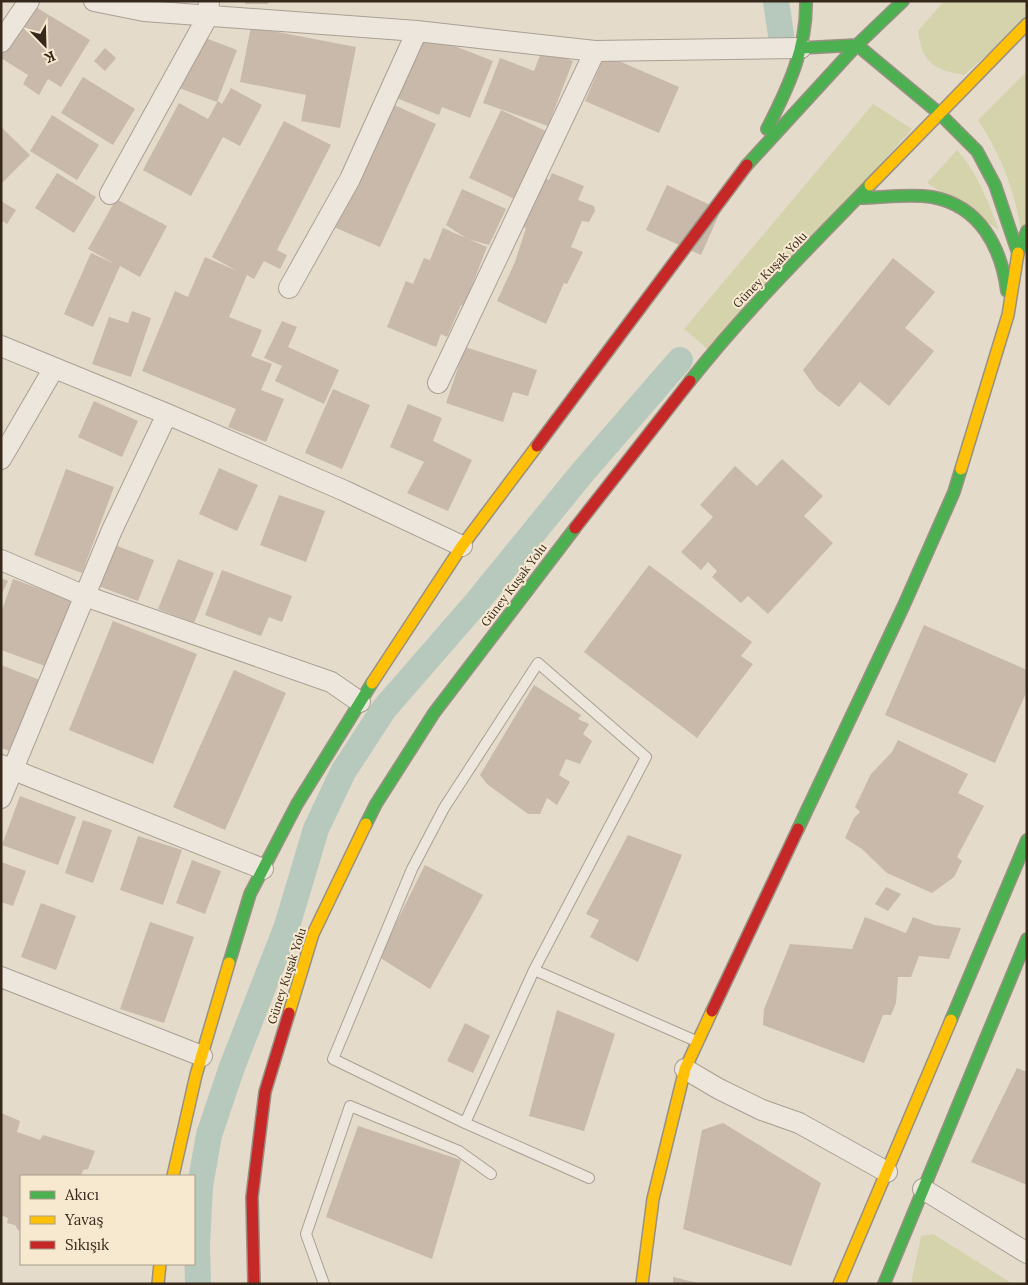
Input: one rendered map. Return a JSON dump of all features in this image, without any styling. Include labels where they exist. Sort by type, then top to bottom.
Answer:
[{"type":"main road","points":[[753,157],[782,100],[802,48],[808,17],[806,1]]},
{"type":"main road","points":[[173,1175],[202,1056],[250,894],[297,804],[360,702],[462,546],[753,157],[857,45],[903,1]]},
{"type":"main road","name":"Güney Kuşak Yolu","points":[[254,1284],[252,1197],[265,1092],[314,934],[376,804],[434,713],[615,476],[716,348],[1027,24]]},
{"type":"main road","points":[[802,48],[857,45],[940,114],[977,151],[998,193],[1018,253]]},
{"type":"main road","points":[[859,198],[932,197],[966,209],[985,226],[995,242],[1006,277],[1008,315]]},
{"type":"main road","points":[[642,1284],[653,1199],[685,1070],[697,1041],[896,623],[954,492],[1008,315],[1018,253],[1027,231]]},
{"type":"main road","points":[[839,1284],[1027,840]]},
{"type":"main road","points":[[884,1284],[1027,938]]},
{"type":"main road","points":[[158,1284],[160,1265]]},
{"type":"street","points":[[1,42],[29,1]]},
{"type":"street","points":[[94,1],[144,11],[208,9],[595,51],[802,48]]},
{"type":"street","points":[[110,194],[208,9]]},
{"type":"street","points":[[289,288],[350,180],[417,31]]},
{"type":"street","points":[[438,383],[595,51]]},
{"type":"street","points":[[1,346],[167,414],[345,491],[462,546]]},
{"type":"street","points":[[1,459],[54,368]]},
{"type":"street","points":[[1,798],[7,767],[85,596],[112,530],[167,414]]},
{"type":"street","points":[[1,560],[85,596],[331,682],[360,702]]},
{"type":"street","points":[[7,767],[263,869]]},
{"type":"street","points":[[1,977],[202,1056]]},
{"type":"street","points":[[685,1070],[718,1089],[762,1110],[799,1123],[887,1172]]},
{"type":"street","points":[[923,1189],[1027,1253]]},
{"type":"lane","points":[[465,1123],[534,970],[646,757],[538,664],[444,808],[412,869],[333,1059],[465,1123],[589,1178]]},
{"type":"lane","points":[[534,970],[697,1041]]},
{"type":"lane","points":[[324,1284],[306,1234],[350,1106],[459,1151],[491,1174]]},
{"type":"shaded area","points":[[944,1],[1027,1],[1027,19],[964,75],[954,73],[937,67],[926,58],[918,31]]},
{"type":"shaded area","points":[[1027,71],[1027,216],[1022,237],[1016,205],[1007,176],[987,134],[978,120]]},
{"type":"shaded area","points":[[873,104],[912,129],[711,352],[684,329]]},
{"type":"shaded area","points":[[957,150],[977,178],[999,230],[927,183]]},
{"type":"shaded area","points":[[933,1234],[1013,1284],[911,1284],[921,1236]]},
{"type":"building","points":[[26,1],[90,40],[61,87],[48,79],[39,95],[23,84],[28,75],[1,58],[1,39]]},
{"type":"building","points":[[245,1],[269,1],[268,4],[245,4]]},
{"type":"building","points":[[251,27],[356,47],[340,128],[301,121],[306,95],[240,82]]},
{"type":"building","points":[[419,32],[493,61],[470,118],[442,107],[439,115],[394,97]]},
{"type":"building","points":[[200,36],[237,50],[217,102],[179,88]]},
{"type":"building","points":[[105,48],[116,58],[105,71],[94,61]]},
{"type":"building","points":[[542,50],[573,61],[548,126],[483,103],[500,58],[534,71]]},
{"type":"building","points":[[605,55],[679,87],[659,133],[585,101]]},
{"type":"building","points":[[83,77],[135,109],[113,145],[61,113]]},
{"type":"building","points":[[231,88],[262,105],[240,146],[223,137],[191,196],[143,170],[179,103],[208,119],[218,101],[222,104]]},
{"type":"building","points":[[390,103],[436,124],[380,247],[334,227]]},
{"type":"building","points":[[501,110],[550,133],[519,201],[469,178]]},
{"type":"building","points":[[52,115],[99,145],[77,180],[30,151]]},
{"type":"building","points":[[284,121],[331,145],[277,250],[287,255],[280,269],[264,261],[254,279],[247,275],[229,317],[262,330],[251,356],[272,364],[261,390],[284,399],[266,442],[228,427],[236,409],[142,371],[175,291],[188,297],[205,257],[237,271],[212,257]]},
{"type":"building","points":[[1,127],[30,155],[1,184]]},
{"type":"building","points":[[57,173],[96,197],[74,233],[35,208]]},
{"type":"building","points":[[552,173],[584,186],[578,200],[594,206],[595,211],[589,222],[582,221],[571,247],[583,252],[567,284],[564,283],[546,324],[497,301],[515,262],[526,228],[523,227],[543,178],[549,180]]},
{"type":"building","points":[[667,185],[721,210],[701,255],[646,230]]},
{"type":"building","points":[[462,189],[506,209],[489,245],[468,239],[487,247],[464,306],[461,305],[447,337],[441,334],[436,347],[387,327],[406,281],[413,284],[424,258],[435,262],[430,260],[443,228],[466,238],[446,225]]},
{"type":"building","points":[[116,199],[167,226],[140,277],[120,266],[93,327],[64,314],[91,253],[115,264],[88,249]]},
{"type":"building","points":[[1,201],[16,210],[7,224],[1,220]]},
{"type":"building","points":[[893,258],[935,292],[905,328],[934,351],[889,406],[860,382],[839,407],[817,390],[803,370]]},
{"type":"building","points":[[132,311],[151,318],[131,377],[92,364],[109,317],[128,323]]},
{"type":"building","points":[[282,321],[297,327],[288,347],[339,370],[324,404],[275,381],[282,366],[264,358]]},
{"type":"building","points":[[465,347],[537,370],[528,396],[513,392],[503,422],[446,403]]},
{"type":"building","points":[[333,389],[370,405],[342,469],[305,453]]},
{"type":"building","points":[[94,401],[138,421],[122,457],[78,437]]},
{"type":"building","points":[[408,404],[442,418],[433,441],[472,460],[448,511],[407,493],[424,462],[390,447]]},
{"type":"building","points":[[782,459],[823,496],[804,516],[833,543],[768,614],[748,596],[741,603],[712,577],[717,571],[708,562],[701,570],[681,552],[713,517],[700,505],[735,466],[757,486]]},
{"type":"building","points":[[219,468],[258,485],[237,531],[199,514]]},
{"type":"building","points":[[66,469],[114,487],[82,573],[34,555]]},
{"type":"building","points":[[279,495],[325,511],[306,562],[260,545]]},
{"type":"building","points":[[112,544],[154,560],[138,601],[96,585]]},
{"type":"building","points":[[178,559],[214,573],[194,623],[158,609]]},
{"type":"building","points":[[649,565],[752,642],[741,656],[753,664],[697,738],[584,652]]},
{"type":"building","points":[[222,570],[292,596],[282,622],[269,617],[261,636],[205,615]]},
{"type":"building","points":[[1,578],[8,581],[1,595]]},
{"type":"building","points":[[13,579],[73,601],[48,667],[1,650],[1,613]]},
{"type":"building","points":[[113,621],[197,654],[153,764],[69,730]]},
{"type":"building","points":[[924,625],[1027,670],[1027,691],[995,763],[885,715]]},
{"type":"building","points":[[1,665],[40,680],[13,752],[1,748]]},
{"type":"building","points":[[234,670],[286,693],[225,830],[173,807]]},
{"type":"building","points":[[534,685],[581,715],[578,719],[589,724],[583,734],[592,741],[580,764],[566,759],[559,775],[570,782],[557,805],[547,798],[540,814],[528,814],[487,784],[480,775]]},
{"type":"building","points":[[898,740],[968,774],[958,793],[984,806],[957,857],[962,861],[954,877],[932,893],[887,873],[862,849],[845,838],[854,818],[860,812],[855,807],[871,774],[892,752]]},
{"type":"building","points":[[20,796],[76,817],[58,865],[2,845]]},
{"type":"building","points":[[83,820],[112,830],[93,883],[65,873]]},
{"type":"building","points":[[628,835],[682,855],[638,962],[590,937],[599,920],[586,914]]},
{"type":"building","points":[[138,836],[182,850],[163,905],[120,890]]},
{"type":"building","points":[[192,860],[221,871],[205,914],[176,903]]},
{"type":"building","points":[[1,862],[26,871],[13,906],[1,902]]},
{"type":"building","points":[[425,865],[483,895],[430,989],[379,957]]},
{"type":"building","points":[[886,887],[901,894],[888,911],[875,904]]},
{"type":"building","points":[[41,903],[76,916],[56,970],[21,957]]},
{"type":"building","points":[[865,917],[906,933],[913,917],[934,925],[961,928],[949,959],[919,956],[911,977],[898,977],[896,1003],[891,1015],[883,1015],[864,1063],[763,1025],[764,1009],[790,944],[852,949]]},
{"type":"building","points":[[150,922],[194,937],[164,1023],[120,1009]]},
{"type":"building","points":[[557,1010],[615,1034],[584,1131],[529,1116]]},
{"type":"building","points":[[465,1023],[490,1036],[473,1073],[447,1061]]},
{"type":"building","points":[[1017,1068],[1027,1072],[1027,1185],[971,1162]]},
{"type":"building","points":[[1,1113],[20,1121],[17,1132],[40,1140],[43,1135],[95,1151],[88,1169],[83,1170],[81,1175],[20,1175],[20,1231],[15,1225],[7,1223],[8,1218],[1,1215]]},
{"type":"building","points":[[723,1123],[821,1183],[791,1266],[683,1229],[702,1130]]},
{"type":"building","points":[[358,1126],[461,1160],[432,1259],[326,1217]]},
{"type":"building","points":[[673,1277],[698,1283],[698,1284],[673,1284]]},
{"type":"waterway","points":[[776,1],[781,35]]},
{"type":"waterway","points":[[198,1284],[197,1246],[200,1186],[209,1135],[232,1067],[287,926],[316,829],[343,772],[384,709],[477,602],[582,473],[680,360]]},
{"type":"traffic: fast","points":[[767,129],[789,83],[800,51],[806,1]]},
{"type":"traffic: fast","points":[[747,165],[857,45],[903,1]]},
{"type":"traffic: fast","points":[[801,48],[857,45],[940,114],[977,151],[995,185],[1018,253],[1027,231]]},
{"type":"traffic: fast","points":[[690,381],[755,305],[870,185]]},
{"type":"traffic: fast","points":[[859,198],[923,196],[949,202],[963,209],[975,219],[993,244],[1004,275],[1007,291]]},
{"type":"traffic: fast","points":[[798,829],[904,605],[954,492],[961,469]]},
{"type":"traffic: fast","points":[[366,824],[376,804],[434,713],[575,528]]},
{"type":"traffic: fast","points":[[229,963],[250,894],[297,804],[372,683]]},
{"type":"traffic: fast","points":[[951,1020],[1027,840]]},
{"type":"traffic: fast","points":[[884,1284],[1027,939]]},
{"type":"traffic: slow","points":[[870,185],[1027,24]]},
{"type":"traffic: slow","points":[[961,469],[1008,315],[1018,253]]},
{"type":"traffic: slow","points":[[372,683],[462,546],[537,446]]},
{"type":"traffic: slow","points":[[289,1013],[313,934],[366,824]]},
{"type":"traffic: slow","points":[[173,1175],[196,1075],[229,963]]},
{"type":"traffic: slow","points":[[642,1284],[653,1199],[685,1069],[712,1011]]},
{"type":"traffic: slow","points":[[839,1284],[951,1020]]},
{"type":"traffic: slow","points":[[158,1284],[160,1265]]},
{"type":"traffic: jam","points":[[537,446],[747,165]]},
{"type":"traffic: jam","points":[[575,528],[690,381]]},
{"type":"traffic: jam","points":[[712,1011],[798,829]]},
{"type":"traffic: jam","points":[[254,1284],[252,1197],[265,1092],[289,1013]]}]
